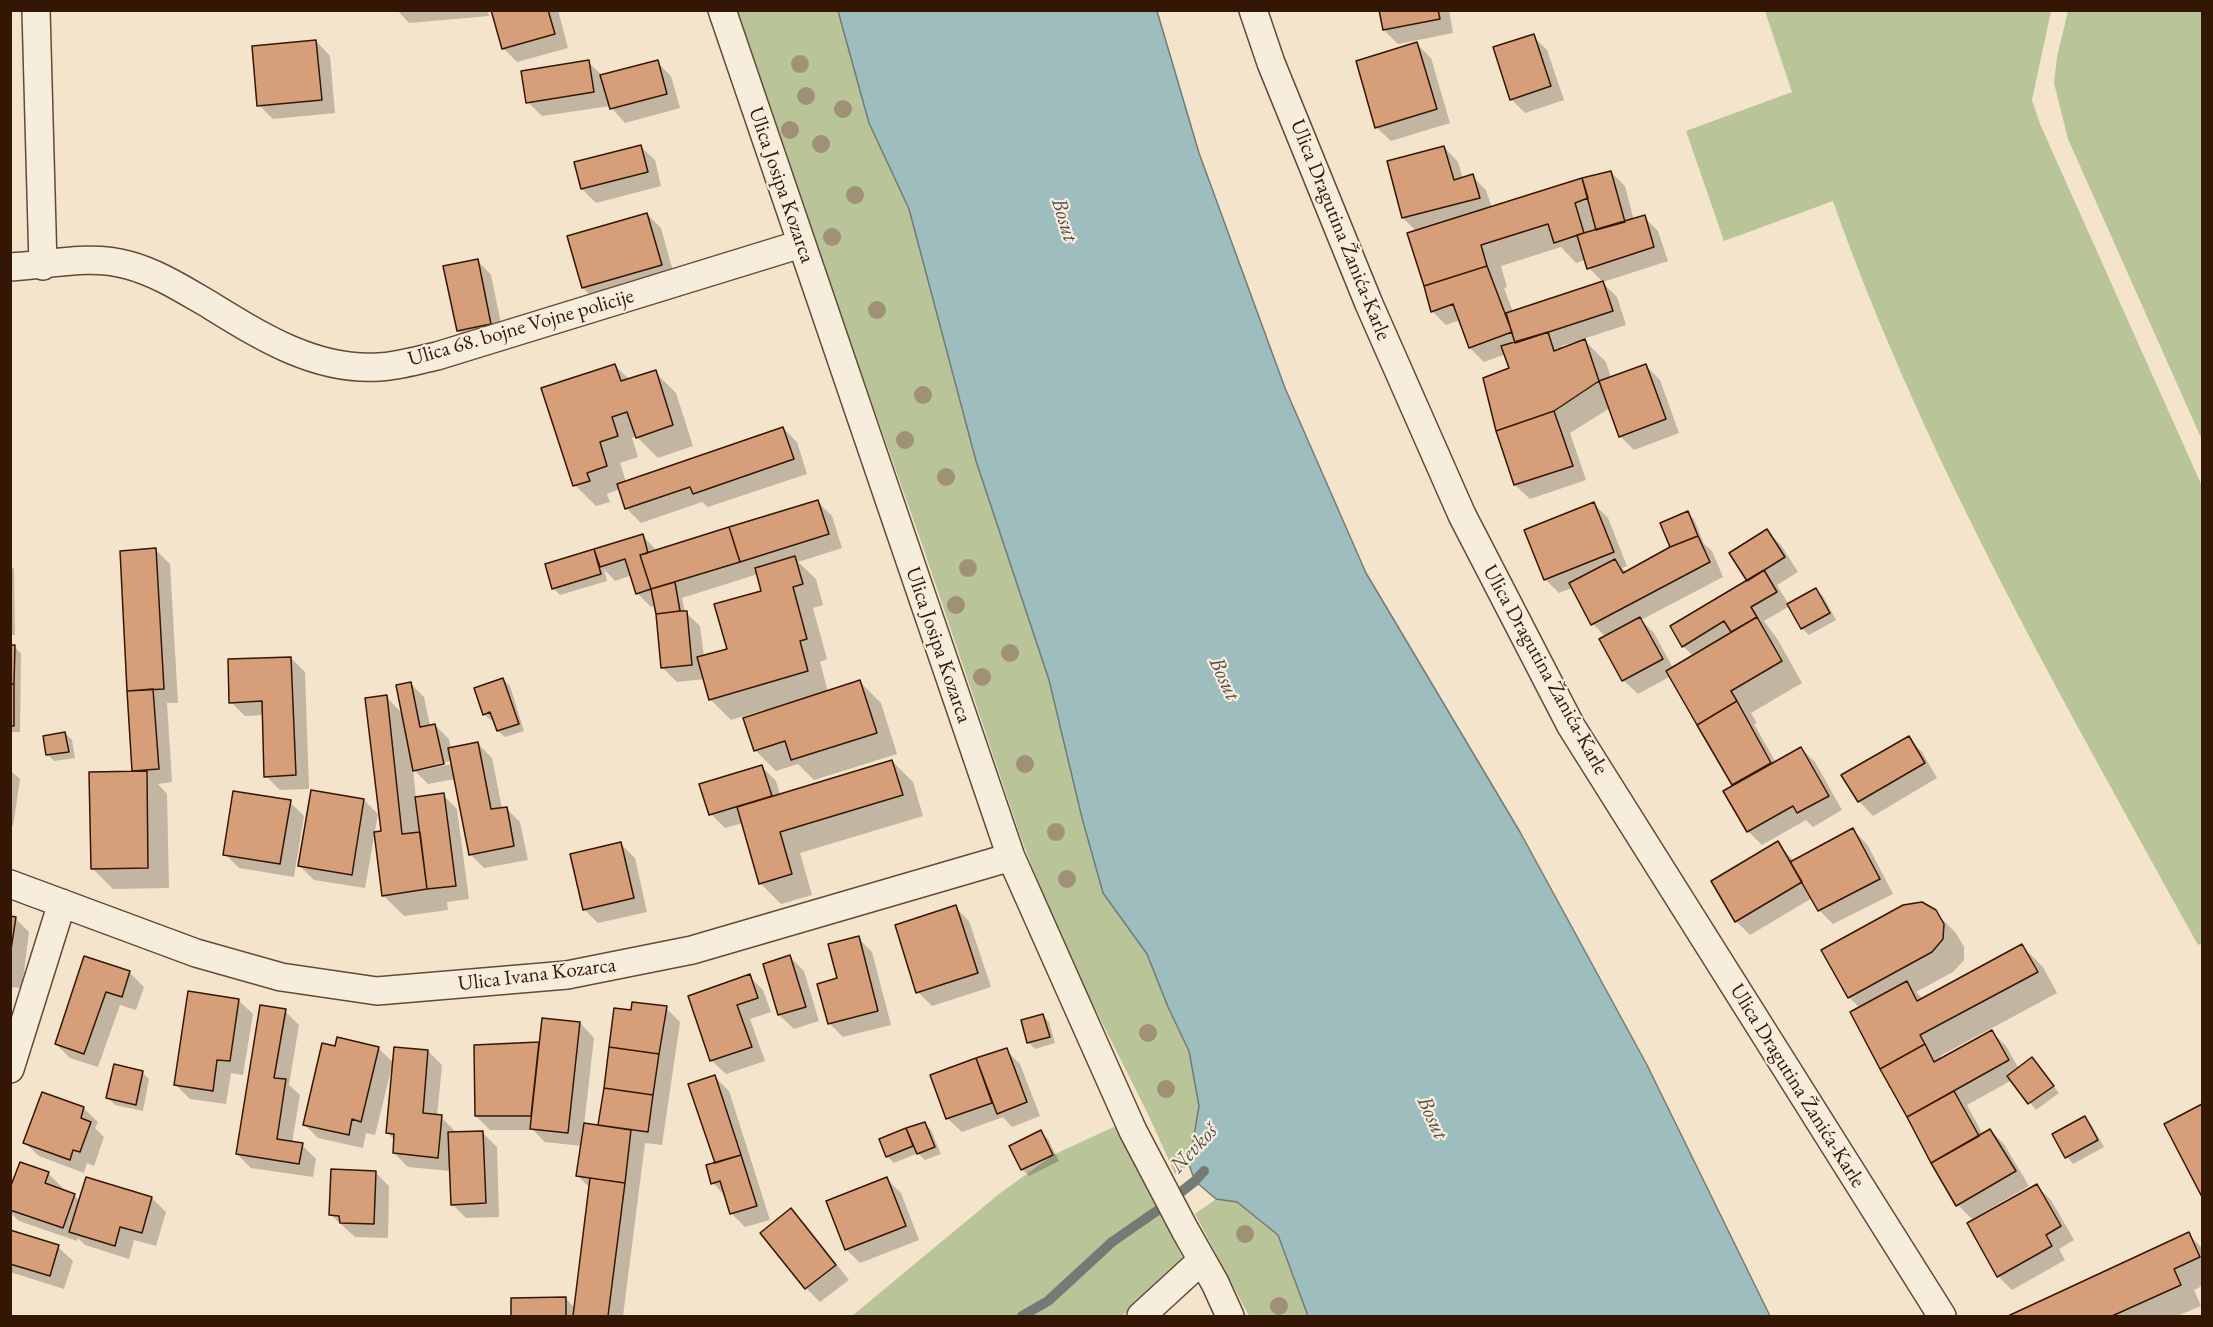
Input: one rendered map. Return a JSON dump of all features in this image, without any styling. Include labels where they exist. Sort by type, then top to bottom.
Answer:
[{"type":"street","points":[[36,10],[43,266]]},
{"type":"street","name":"Ulica Josipa Kozarca","points":[[722,10],[1011,857],[1133,1131],[1215,1283],[1230,1317]]},
{"type":"street","name":"Ulica Dragutina Žanića-Karle","points":[[1253,10],[1271,63],[1369,304],[1462,515],[1565,716],[1942,1317]]},
{"type":"street","name":"Ulica 68. bojne Vojne policije","points":[[10,267],[43,266],[86,259],[128,264],[164,278],[268,341],[330,364],[379,367],[437,356],[801,244]]},
{"type":"street","name":"Ulica Ivana Kozarca","points":[[10,884],[196,953],[281,977],[377,991],[567,975],[692,950],[1011,857]]},
{"type":"street","points":[[10,1069],[62,903]]},
{"type":"street","points":[[1141,1317],[1202,1260]]},
{"type":"green space","points":[[736,11],[838,11],[869,123],[909,208],[976,461],[1049,680],[1082,818],[1103,893],[1147,954],[1189,1051],[1199,1106],[1189,1165],[1175,1174],[1147,1112],[1058,935],[1021,838],[924,550]]},
{"type":"green space","points":[[1765,11],[2051,11],[2032,100],[2040,124],[2202,486],[2202,943],[2198,945],[2048,672],[1954,487],[1910,393],[1833,201],[1724,241],[1686,131],[1792,92]]},
{"type":"green space","points":[[2068,11],[2202,11],[2202,440],[2068,139],[2054,83],[2057,57]]},
{"type":"green space","points":[[1120,1124],[1184,1261],[1122,1316],[852,1316],[999,1194],[1053,1155]]},
{"type":"green space","points":[[1216,1199],[1237,1202],[1278,1235],[1308,1316],[1249,1316],[1195,1214]]},
{"type":"water","name":"Bosut","points":[[838,11],[1157,11],[1199,153],[1285,388],[1366,573],[1520,832],[1647,1065],[1770,1316],[1308,1316],[1278,1235],[1237,1202],[1216,1199],[1195,1181],[1189,1165],[1199,1106],[1189,1051],[1147,954],[1103,893],[1082,818],[1049,680],[976,461],[909,209],[869,123]]},
{"type":"building","points":[[491,10],[548,10],[555,34],[502,49]]},
{"type":"building","points":[[1379,10],[1438,10],[1440,19],[1383,30]]},
{"type":"building","points":[[1534,34],[1551,86],[1510,100],[1493,47]]},
{"type":"building","points":[[316,40],[322,100],[257,106],[252,46]]},
{"type":"building","points":[[1417,42],[1437,109],[1375,128],[1356,61]]},
{"type":"building","points":[[589,60],[594,92],[526,103],[521,71]]},
{"type":"building","points":[[658,60],[667,94],[610,109],[600,75]]},
{"type":"building","points":[[641,145],[648,172],[581,189],[574,162]]},
{"type":"building","points":[[1444,146],[1454,180],[1473,174],[1480,198],[1402,218],[1387,161]]},
{"type":"building","points":[[1611,171],[1625,222],[1596,230],[1582,178]]},
{"type":"building","points":[[1582,178],[1588,198],[1575,203],[1584,233],[1554,243],[1548,224],[1481,245],[1487,266],[1424,286],[1407,233]]},
{"type":"building","points":[[647,213],[662,265],[582,288],[567,236]]},
{"type":"building","points":[[1645,215],[1654,247],[1587,269],[1577,235]]},
{"type":"building","points":[[478,259],[491,324],[457,331],[443,266]]},
{"type":"building","points":[[1487,266],[1512,332],[1469,348],[1453,304],[1431,312],[1424,286]]},
{"type":"building","points":[[1603,281],[1613,311],[1515,343],[1506,313]]},
{"type":"building","points":[[1548,332],[1554,351],[1585,339],[1599,381],[1554,411],[1496,431],[1483,378],[1509,368],[1501,346]]},
{"type":"building","points":[[615,364],[621,381],[656,370],[673,425],[636,438],[627,412],[612,417],[618,436],[600,442],[607,466],[587,473],[590,481],[573,486],[541,388]]},
{"type":"building","points":[[1646,364],[1666,419],[1619,437],[1599,381]]},
{"type":"building","points":[[1554,411],[1573,466],[1514,485],[1496,431]]},
{"type":"building","points":[[783,427],[794,459],[693,494],[690,487],[625,509],[617,484]]},
{"type":"building","points":[[818,500],[829,534],[740,562],[729,527]]},
{"type":"building","points":[[1594,502],[1614,552],[1544,580],[1524,530]]},
{"type":"building","points":[[1688,511],[1698,536],[1670,547],[1660,523]]},
{"type":"building","points":[[729,527],[740,562],[651,589],[640,555]]},
{"type":"building","points":[[1767,529],[1785,557],[1747,581],[1729,553]]},
{"type":"building","points":[[643,534],[648,553],[640,555],[651,589],[636,594],[625,559],[600,567],[594,549]]},
{"type":"building","points":[[1698,536],[1710,562],[1591,625],[1569,583],[1615,559],[1623,573],[1670,547]]},
{"type":"building","points":[[156,548],[164,689],[127,691],[120,551]]},
{"type":"building","points":[[594,549],[601,574],[552,589],[545,564]]},
{"type":"building","points":[[795,556],[803,584],[793,587],[807,639],[800,641],[808,671],[709,700],[697,657],[727,649],[714,604],[761,591],[755,568]]},
{"type":"building","points":[[1764,570],[1777,592],[1751,607],[1757,617],[1731,632],[1724,621],[1682,647],[1670,626]]},
{"type":"building","points":[[675,582],[680,611],[656,614],[651,589]]},
{"type":"building","points":[[1816,588],[1830,613],[1801,629],[1787,604]]},
{"type":"building","points":[[687,611],[692,665],[661,668],[656,614]]},
{"type":"building","points":[[1640,617],[1663,659],[1622,681],[1599,639]]},
{"type":"building","points":[[1757,617],[1782,661],[1731,691],[1737,701],[1697,725],[1666,671]]},
{"type":"building","points":[[10,645],[15,645],[14,684],[10,684]]},
{"type":"building","points":[[291,657],[296,775],[264,777],[262,701],[229,703],[228,659]]},
{"type":"building","points":[[503,678],[519,724],[497,731],[490,712],[483,715],[474,688]]},
{"type":"building","points":[[860,680],[877,733],[791,760],[785,741],[754,751],[743,718]]},
{"type":"building","points":[[411,682],[420,727],[435,724],[444,764],[413,771],[396,685]]},
{"type":"building","points":[[10,684],[14,684],[14,726],[10,726]]},
{"type":"building","points":[[153,689],[159,769],[132,771],[127,691]]},
{"type":"building","points":[[387,695],[402,834],[420,832],[427,889],[382,896],[374,832],[381,831],[365,698]]},
{"type":"building","points":[[1737,701],[1771,763],[1732,785],[1697,725]]},
{"type":"building","points":[[65,732],[69,752],[46,755],[43,736]]},
{"type":"building","points":[[1909,736],[1925,763],[1858,802],[1841,775]]},
{"type":"building","points":[[478,742],[491,809],[507,807],[514,846],[469,855],[448,748]]},
{"type":"building","points":[[1801,747],[1829,796],[1797,813],[1793,806],[1747,832],[1723,791]]},
{"type":"building","points":[[892,760],[903,795],[780,832],[792,874],[759,884],[737,807]]},
{"type":"building","points":[[762,765],[772,796],[709,815],[699,784]]},
{"type":"building","points":[[147,771],[148,868],[91,869],[89,772]]},
{"type":"building","points":[[311,790],[364,799],[352,875],[298,866]]},
{"type":"building","points":[[233,791],[291,800],[280,864],[223,855]]},
{"type":"building","points":[[444,793],[456,886],[427,889],[415,797]]},
{"type":"building","points":[[1853,828],[1880,879],[1818,911],[1790,862]]},
{"type":"building","points":[[1778,841],[1802,882],[1735,922],[1711,881]]},
{"type":"building","points":[[621,842],[634,898],[583,910],[570,854]]},
{"type":"building","points":[[1922,902],[1936,910],[1944,924],[1943,939],[1932,952],[1848,998],[1821,950],[1903,905]]},
{"type":"building","points":[[956,905],[978,973],[916,993],[895,925]]},
{"type":"building","points":[[10,916],[16,917],[10,956]]},
{"type":"building","points":[[859,936],[878,1011],[828,1024],[817,984],[837,978],[828,944]]},
{"type":"building","points":[[2022,944],[2038,972],[1920,1035],[1925,1044],[1880,1069],[1850,1012],[1907,981],[1917,1001]]},
{"type":"building","points":[[790,955],[806,1007],[778,1015],[763,964]]},
{"type":"building","points":[[84,956],[130,971],[122,997],[106,992],[84,1054],[55,1044]]},
{"type":"building","points":[[750,974],[758,998],[737,1005],[752,1047],[710,1061],[688,996]]},
{"type":"building","points":[[188,991],[239,999],[230,1061],[217,1060],[213,1091],[174,1085]]},
{"type":"building","points":[[632,1002],[667,1006],[659,1054],[609,1047],[614,1008],[631,1010]]},
{"type":"building","points":[[260,1005],[286,1009],[274,1078],[286,1079],[277,1139],[303,1143],[299,1164],[236,1154]]},
{"type":"building","points":[[1043,1014],[1050,1037],[1027,1043],[1021,1020]]},
{"type":"building","points":[[542,1018],[580,1022],[568,1133],[530,1129]]},
{"type":"building","points":[[1992,1030],[2009,1060],[1907,1117],[1880,1069],[1925,1044],[1934,1062]]},
{"type":"building","points":[[337,1037],[379,1047],[361,1122],[352,1119],[349,1135],[303,1125],[322,1043],[335,1046]]},
{"type":"building","points":[[539,1042],[531,1116],[475,1116],[474,1045]]},
{"type":"building","points":[[394,1047],[428,1050],[423,1113],[442,1115],[438,1158],[393,1153],[394,1134],[386,1133]]},
{"type":"building","points":[[609,1047],[659,1054],[653,1095],[604,1088]]},
{"type":"building","points":[[1007,1048],[1027,1102],[997,1114],[976,1058]]},
{"type":"building","points":[[2032,1057],[2054,1086],[2028,1104],[2007,1076]]},
{"type":"building","points":[[976,1058],[992,1103],[946,1119],[930,1075]]},
{"type":"building","points":[[114,1064],[143,1071],[136,1105],[106,1098]]},
{"type":"building","points":[[715,1075],[741,1155],[715,1163],[688,1084]]},
{"type":"building","points":[[604,1088],[653,1095],[648,1132],[598,1125]]},
{"type":"building","points":[[1954,1091],[1979,1136],[1931,1163],[1907,1117]]},
{"type":"building","points":[[42,1092],[84,1107],[81,1118],[91,1122],[80,1152],[73,1150],[70,1160],[23,1143]]},
{"type":"building","points":[[2202,1104],[2202,1197],[2164,1124]]},
{"type":"building","points":[[2085,1116],[2098,1140],[2065,1158],[2052,1134]]},
{"type":"building","points":[[925,1122],[935,1147],[917,1154],[906,1128]]},
{"type":"building","points":[[584,1123],[631,1130],[625,1183],[576,1176]]},
{"type":"building","points":[[906,1128],[913,1146],[886,1157],[879,1139]]},
{"type":"building","points":[[1990,1129],[2016,1171],[1956,1206],[1931,1163]]},
{"type":"building","points":[[1041,1130],[1053,1155],[1021,1170],[1009,1146]]},
{"type":"building","points":[[483,1131],[486,1203],[451,1205],[448,1132]]},
{"type":"building","points":[[741,1155],[757,1206],[730,1214],[720,1181],[711,1184],[706,1165]]},
{"type":"building","points":[[20,1162],[49,1172],[45,1183],[75,1194],[63,1228],[10,1210],[10,1188]]},
{"type":"building","points":[[331,1169],[376,1171],[374,1224],[340,1223],[339,1216],[329,1215]]},
{"type":"building","points":[[86,1177],[152,1197],[142,1233],[120,1227],[115,1246],[69,1232]]},
{"type":"building","points":[[887,1177],[906,1226],[845,1250],[826,1201]]},
{"type":"building","points":[[590,1178],[625,1183],[608,1316],[573,1316]]},
{"type":"building","points":[[2037,1184],[2061,1226],[2046,1235],[2052,1246],[1997,1277],[1967,1223]]},
{"type":"building","points":[[791,1208],[836,1265],[805,1289],[760,1233]]},
{"type":"building","points":[[10,1230],[59,1245],[50,1276],[10,1264]]},
{"type":"building","points":[[2189,1232],[2200,1257],[2174,1269],[2181,1285],[2112,1316],[2008,1316]]},
{"type":"building","points":[[566,1297],[566,1316],[511,1316],[511,1298]]},
{"type":"waterway","name":"Nevkoš","points":[[1022,1316],[1048,1301],[1112,1242],[1158,1210],[1195,1181],[1204,1171]]}]
